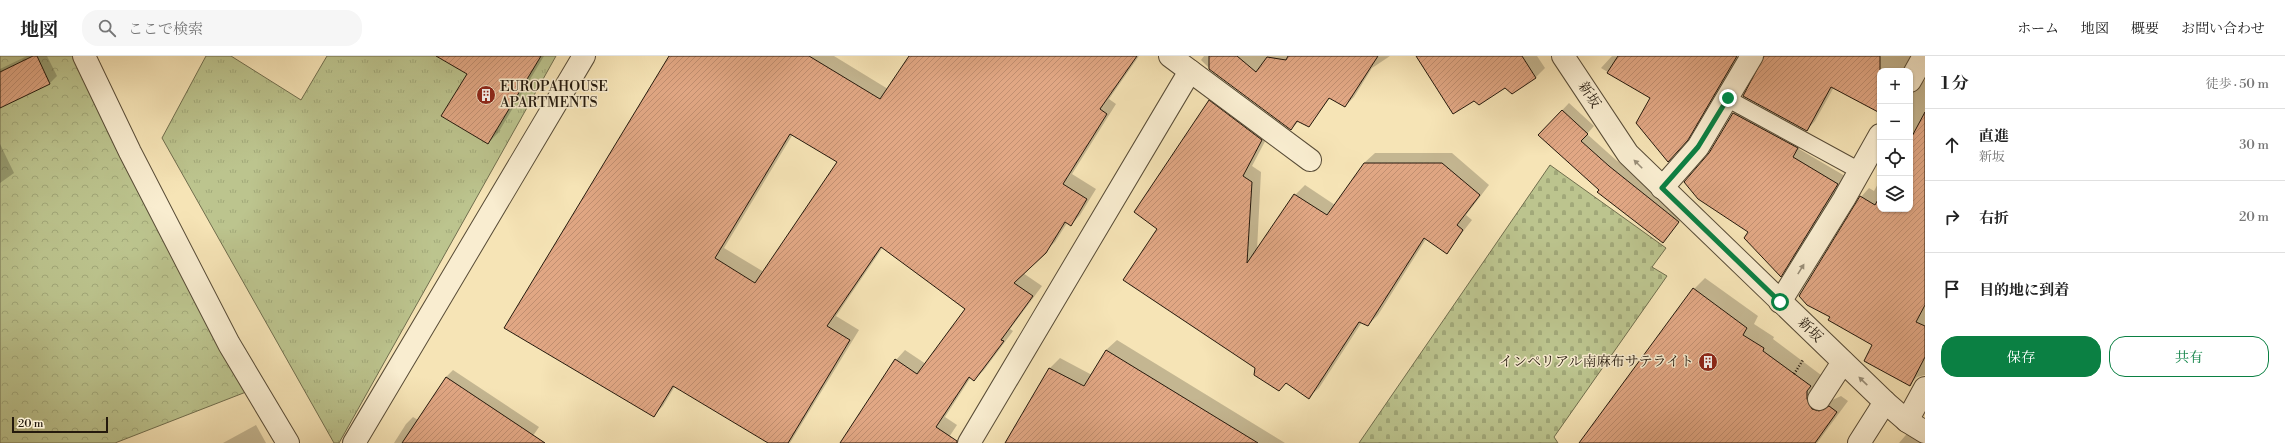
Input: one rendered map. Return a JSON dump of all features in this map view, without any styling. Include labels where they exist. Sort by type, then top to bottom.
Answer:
[{"type":"street","points":[[84,56],[130,152],[229,344],[288,443]]},
{"type":"street","points":[[354,443],[584,56]]},
{"type":"street","points":[[1170,56],[1310,160]]},
{"type":"street","name":"新坂","points":[[1563,56],[1628,154],[1884,402],[1907,421],[1925,432]]},
{"type":"street","points":[[1662,188],[1698,147],[1752,56]]},
{"type":"street","points":[[1913,76],[1924,56]]},
{"type":"street","points":[[969,443],[1190,71]]},
{"type":"street","points":[[1780,302],[1877,140]]},
{"type":"street","points":[[1819,399],[1843,362]]},
{"type":"street","points":[[1907,421],[1925,388]]},
{"type":"street","points":[[1859,443],[1884,402]]},
{"type":"lane","points":[[1728,98],[1860,171]]},
{"type":"path","points":[[1794,374],[1804,358]]},
{"type":"green space","points":[[0,56],[78,56],[246,392],[115,443],[0,443]]},
{"type":"green space","points":[[206,56],[231,56],[301,100],[327,56],[556,56],[339,443],[334,443],[162,138]]},
{"type":"green space","points":[[1550,165],[1666,248],[1652,267],[1667,276],[1554,437],[1558,443],[1359,443]]},
{"type":"building","points":[[33,56],[37,56],[50,84],[0,108],[0,72]]},
{"type":"building","name":"EUROPAHOUSE APARTMENTS","points":[[436,56],[541,56],[488,144],[441,116],[467,74]]},
{"type":"building","points":[[669,56],[809,56],[880,99],[909,56],[1137,56],[1100,109],[1107,114],[1063,184],[1087,199],[1071,226],[1065,222],[1046,253],[1014,283],[1033,296],[1001,340],[1004,341],[974,381],[969,377],[936,427],[957,441],[957,443],[840,443],[895,359],[917,374],[965,309],[881,247],[827,326],[850,340],[788,443],[768,443],[673,386],[654,417],[504,328]],"holes":[[[790,134],[837,162],[755,283],[715,258]]]},
{"type":"building","points":[[1209,56],[1237,56],[1256,72],[1267,57],[1286,60],[1288,56],[1378,56],[1345,107],[1329,98],[1309,127],[1297,121],[1291,130],[1209,69]]},
{"type":"building","points":[[1416,56],[1522,56],[1536,78],[1512,94],[1505,88],[1479,105],[1474,101],[1453,114]]},
{"type":"building","points":[[1618,56],[1737,56],[1688,140],[1668,162],[1636,123],[1650,98],[1607,73]]},
{"type":"building","points":[[1764,56],[1880,56],[1880,68],[1877,68],[1877,111],[1831,87],[1807,131],[1743,96]]},
{"type":"building","points":[[1209,100],[1262,140],[1243,176],[1252,182],[1247,263],[1294,194],[1327,215],[1364,163],[1442,163],[1480,195],[1457,225],[1463,230],[1447,254],[1424,238],[1368,326],[1359,322],[1309,399],[1286,383],[1279,391],[1254,375],[1255,368],[1123,280],[1157,229],[1134,212]]},
{"type":"building","points":[[1562,110],[1588,134],[1581,141],[1609,166],[1679,222],[1663,243],[1597,192],[1599,190],[1538,135]]},
{"type":"building","points":[[1925,112],[1925,305],[1916,322],[1925,326],[1925,357],[1910,386],[1864,361],[1872,345],[1828,320],[1830,317],[1807,305],[1799,296],[1860,196],[1875,205],[1877,201],[1877,212],[1913,212],[1913,134]]},
{"type":"building","points":[[1733,113],[1798,148],[1793,157],[1838,184],[1781,277],[1744,238],[1748,232],[1698,199],[1684,182],[1709,153]]},
{"type":"building","name":"インペリアル南麻布サテライト","points":[[1693,288],[1747,328],[1743,335],[1764,348],[1763,351],[1811,386],[1807,391],[1807,399],[1812,409],[1819,411],[1829,406],[1837,412],[1815,443],[1579,443]]},
{"type":"building","points":[[1106,350],[1258,443],[1005,443],[1049,368],[1084,386]]},
{"type":"building","points":[[446,377],[545,443],[402,443]]},
{"type":"place","name":"EUROPAHOUSE APARTMENTS","points":[[486,95]]},
{"type":"place","name":"インペリアル南麻布サテライト","points":[[1708,362]]},
{"type":"route","points":[[1728,98],[1698,147],[1662,188],[1780,302]]}]
